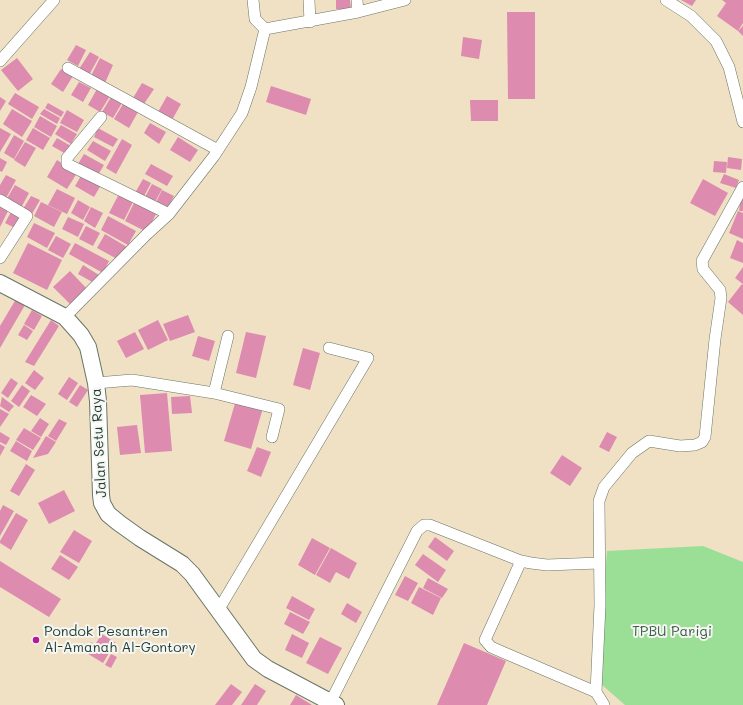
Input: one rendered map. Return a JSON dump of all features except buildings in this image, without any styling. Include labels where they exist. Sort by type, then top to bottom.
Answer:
[{"type":"street","points":[[0,61],[54,0]]},
{"type":"street","points":[[253,0],[255,19],[265,29]]},
{"type":"street","points":[[309,0],[310,22]]},
{"type":"street","points":[[357,0],[358,12]]},
{"type":"street","points":[[265,29],[310,22],[405,0]]},
{"type":"street","points":[[666,0],[692,16],[716,42],[728,67],[743,122]]},
{"type":"street","points":[[65,317],[146,235],[169,214],[218,150],[242,113],[252,88],[265,29]]},
{"type":"street","points":[[68,68],[218,150]]},
{"type":"street","points":[[101,117],[67,158],[67,164],[169,214]]},
{"type":"street","points":[[604,705],[596,692],[600,605],[599,501],[604,487],[632,453],[649,441],[680,446],[695,445],[702,442],[705,437],[714,339],[721,298],[720,290],[703,269],[702,261],[743,187]]},
{"type":"street","points":[[0,200],[27,216],[0,258]]},
{"type":"street","name":"Jalan Setu Raya","points":[[1,287],[65,317],[81,335],[88,347],[96,383],[100,434],[102,503],[113,519],[182,564],[192,574],[219,609],[254,659],[268,669],[332,704]]},
{"type":"street","points":[[214,393],[228,336]]},
{"type":"street","points":[[219,609],[368,358],[329,348]]},
{"type":"street","points":[[96,383],[132,380],[214,393],[279,409],[272,437]]},
{"type":"street","points":[[332,704],[420,528],[430,525],[521,561],[547,565],[599,563]]},
{"type":"street","points":[[521,561],[485,640],[491,647],[596,692]]},
{"type":"green space","name":"TPBU Parigi","points":[[703,546],[743,562],[743,705],[625,705],[601,684],[599,664],[607,551]]},
{"type":"place","name":"Pondok Pesantren Al-Amanah Al-Gontory","points":[[36,640]]}]
